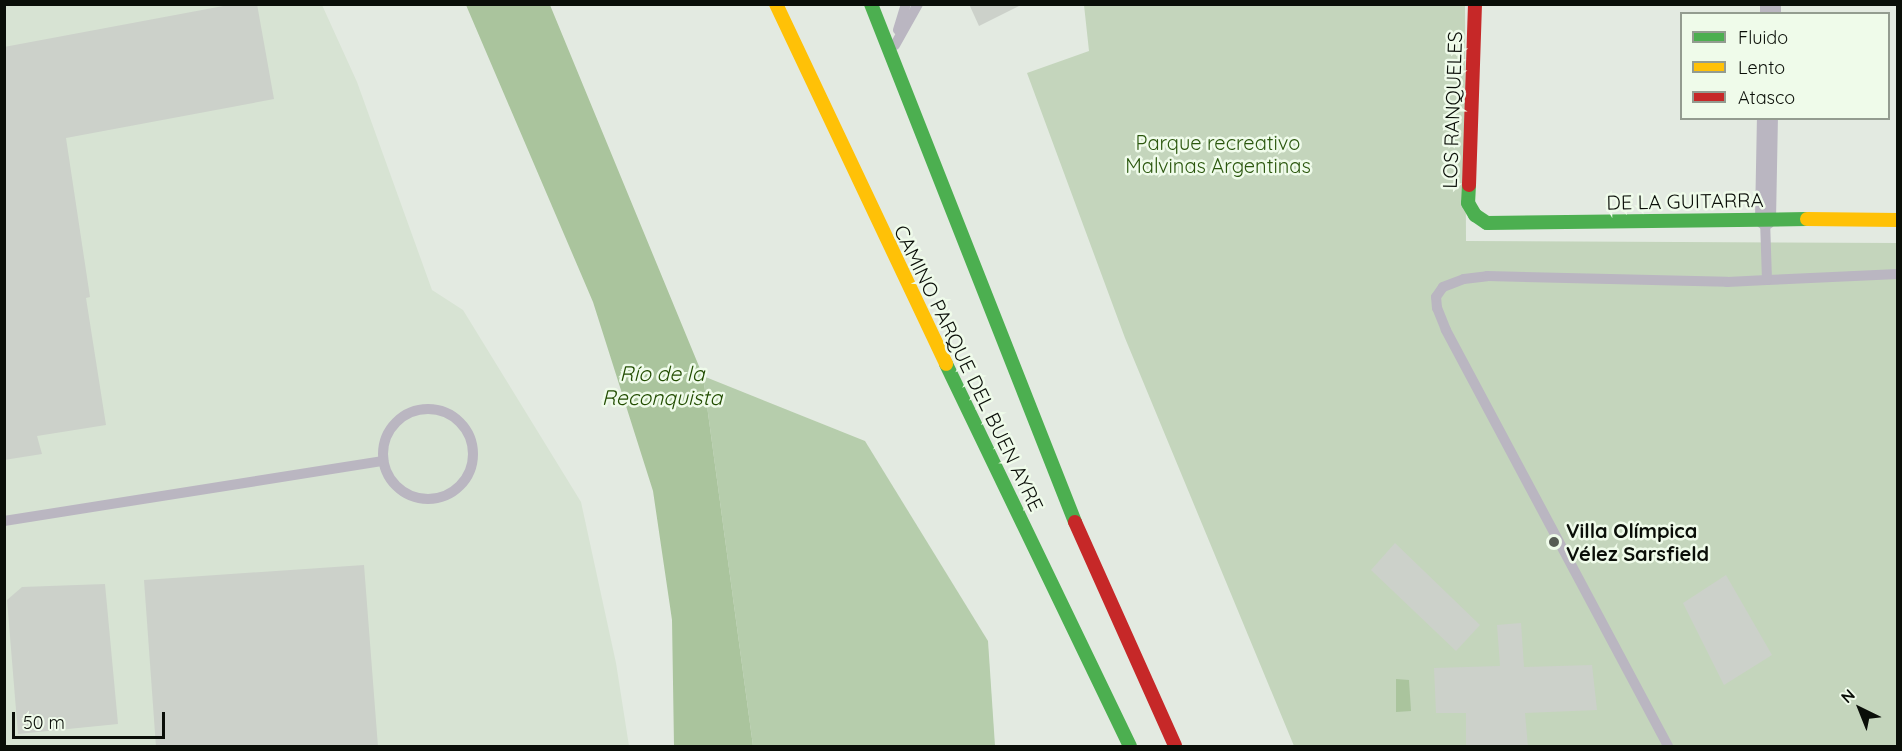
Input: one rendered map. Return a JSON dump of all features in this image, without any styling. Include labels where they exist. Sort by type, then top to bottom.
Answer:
[{"type":"main road","name":"CAMINO PARQUE DEL BUEN AYRE","points":[[776,4],[825,112],[1130,747]]},
{"type":"main road","name":"CAMINO PARQUE DEL BUEN AYRE","points":[[871,4],[972,255],[1067,504],[1175,747]]},
{"type":"main road","name":"LOS RANQUELES","points":[[1475,4],[1468,203],[1475,215]]},
{"type":"main road","name":"DE LA GUITARRA","points":[[1475,215],[1487,224],[1765,219],[1898,220]]},
{"type":"street","points":[[1765,219],[1767,120]]},
{"type":"lane","points":[[890,53],[906,4]]},
{"type":"lane","points":[[890,53],[918,4]]},
{"type":"lane","points":[[1765,219],[1767,280]]},
{"type":"lane","points":[[1668,747],[1446,330],[1437,308],[1436,297],[1443,287],[1464,279],[1487,276],[1716,282],[1898,274]]},
{"type":"lane","points":[[421,410],[435,410],[460,423],[472,448],[472,463],[466,478],[456,490],[442,497],[426,500],[411,496],[398,488],[388,476],[383,461],[383,447],[388,434],[408,414],[421,410]]},
{"type":"lane","points":[[4,521],[383,461]]},
{"type":"shaded area","points":[[4,5],[322,5],[357,82],[432,290],[463,310],[581,502],[616,663],[629,746],[5,746]]},
{"type":"shaded area","points":[[703,376],[865,441],[988,641],[995,746],[753,746]]},
{"type":"green space","name":"Villa Olímpica Vélez Sarsfield","points":[[1084,5],[1465,5],[1466,241],[1897,243],[1897,746],[1294,746],[1125,338],[1027,73],[1089,51]]},
{"type":"water","name":"Río de la Reconquista","points":[[466,5],[550,5],[703,376],[753,746],[674,746],[672,620],[653,491],[593,302]]},
{"type":"water","points":[[1396,679],[1409,680],[1411,711],[1396,712]]},
{"type":"building","points":[[234,4],[257,4],[274,99],[66,138],[90,297],[86,298],[106,425],[37,436],[42,454],[4,460],[4,47]]},
{"type":"building","points":[[969,4],[1023,4],[979,26]]},
{"type":"building","points":[[1395,543],[1480,625],[1456,651],[1371,570]]},
{"type":"building","points":[[364,565],[378,747],[156,747],[144,580]]},
{"type":"building","points":[[1726,575],[1772,655],[1724,685],[1683,603]]},
{"type":"building","points":[[105,584],[118,724],[18,734],[7,600],[22,587]]},
{"type":"building","points":[[1521,623],[1524,667],[1592,665],[1597,710],[1525,713],[1528,747],[1466,747],[1466,713],[1436,713],[1434,668],[1500,666],[1497,625]]},
{"type":"traffic: fast","points":[[871,4],[1075,522]]},
{"type":"traffic: fast","points":[[1469,185],[1468,203],[1475,215],[1487,223],[1807,219]]},
{"type":"traffic: fast","points":[[946,364],[1130,746]]},
{"type":"traffic: slow","points":[[776,4],[946,364]]},
{"type":"traffic: slow","points":[[1807,219],[1898,220]]},
{"type":"traffic: jam","points":[[1469,185],[1475,4]]},
{"type":"traffic: jam","points":[[1075,522],[1175,746]]},
{"type":"place","name":"Villa Olímpica Vélez Sarsfield","points":[[1554,542]]},
{"type":"park label","name":"Parque recreativo Malvinas Argentinas","points":[[1218,154]]}]
